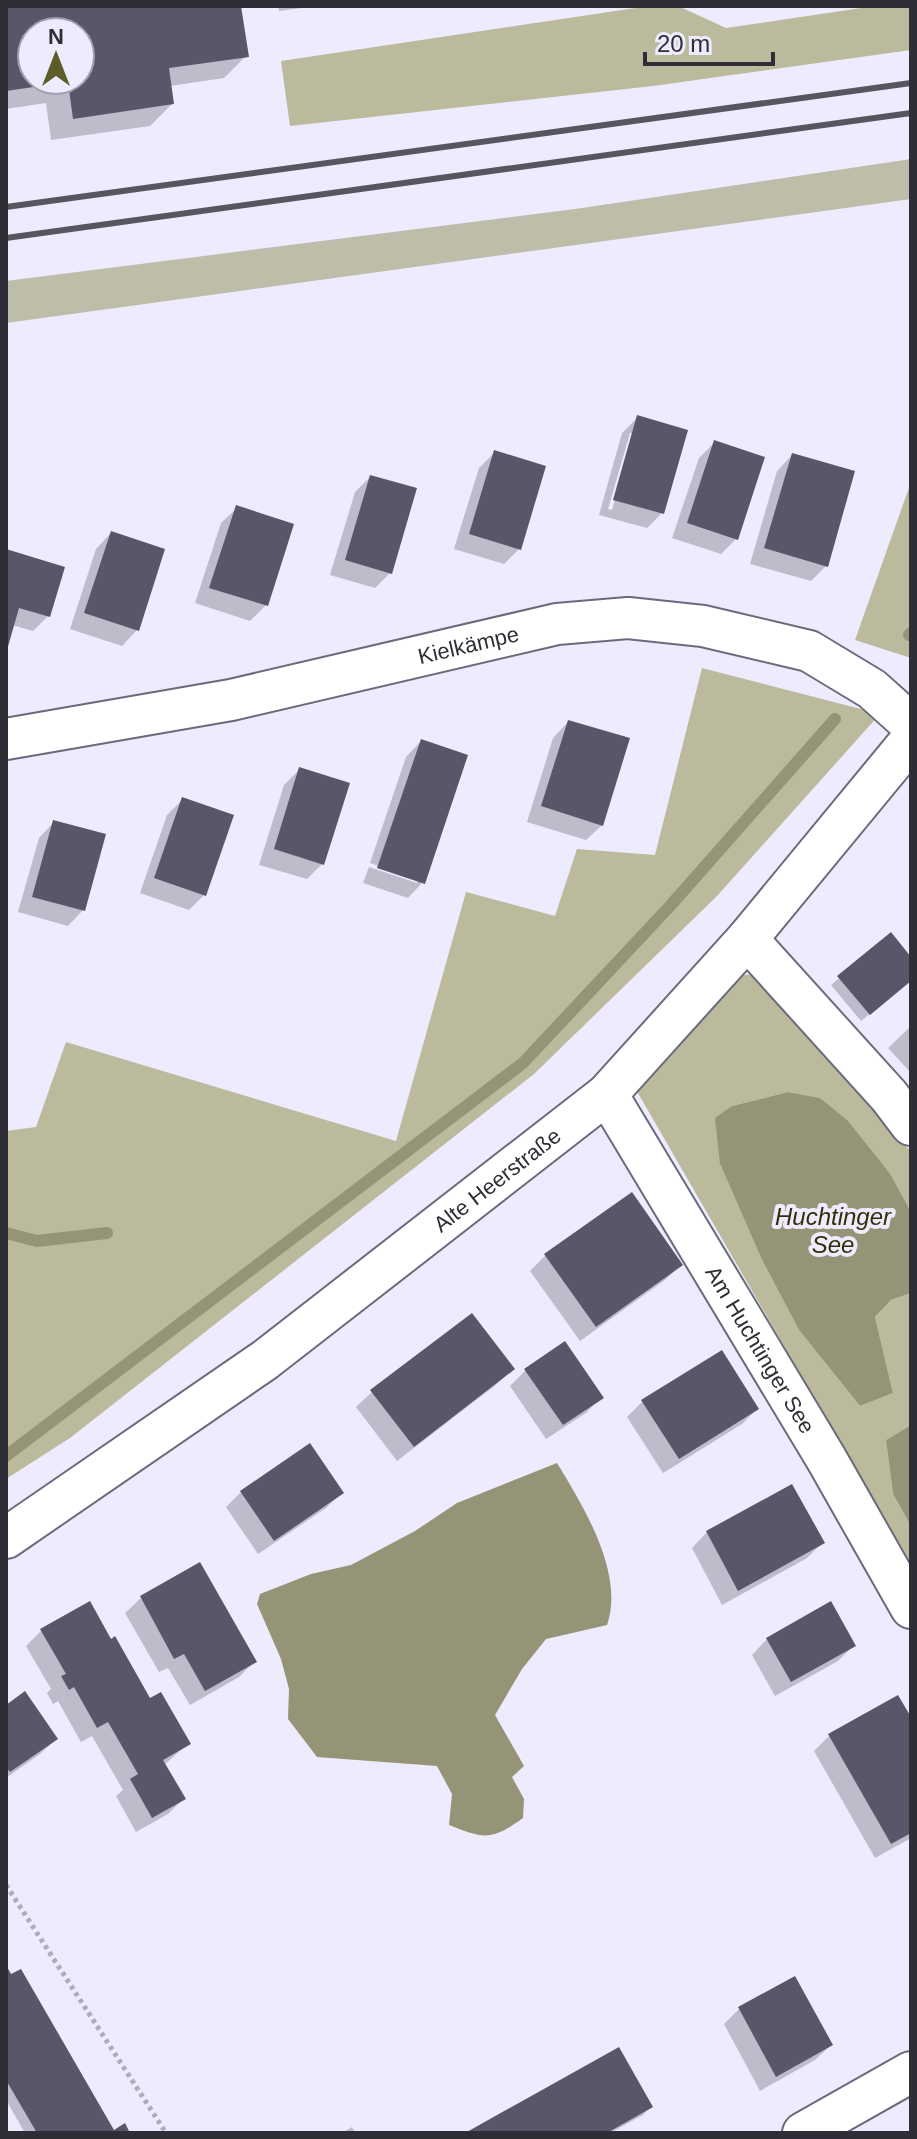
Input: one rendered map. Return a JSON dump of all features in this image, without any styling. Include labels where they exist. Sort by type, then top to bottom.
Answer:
[{"type":"street","name":"Kielkämpe","points":[[6,739],[231,700],[557,624],[628,618],[703,626],[809,651],[872,689],[911,724]]},
{"type":"street","name":"Alte Heerstraße","points":[[6,1538],[265,1360],[607,1094],[747,939],[911,740]]},
{"type":"street","points":[[747,939],[889,1096],[911,1125]]},
{"type":"street","name":"Am Huchtinger See","points":[[607,1094],[827,1460],[911,1608]]},
{"type":"street","points":[[803,2133],[911,2072]]},
{"type":"path","points":[[6,1885],[166,2133]]},
{"type":"green space","points":[[649,6],[678,6],[726,28],[875,6],[911,6],[911,50],[653,86],[290,126],[281,61]]},
{"type":"green space","points":[[911,159],[911,199],[6,323],[6,281],[575,209]]},
{"type":"green space","points":[[911,482],[911,658],[855,640]]},
{"type":"green space","points":[[702,668],[880,714],[717,896],[534,1074],[70,1438],[6,1479],[6,1131],[36,1127],[66,1042],[396,1141],[466,892],[555,916],[577,849],[655,855]]},
{"type":"green space","points":[[758,974],[774,987],[911,1152],[911,1212],[891,1175],[820,1098],[788,1092],[732,1106],[720,1164],[762,1260],[799,1330],[860,1406],[893,1393],[875,1317],[891,1300],[911,1293],[911,1425],[886,1440],[893,1494],[911,1526],[911,1566],[635,1088],[743,975]]},
{"type":"water","name":"Huchtinger See","points":[[788,1092],[820,1098],[848,1121],[891,1175],[911,1212],[911,1293],[891,1300],[875,1317],[893,1393],[860,1406],[799,1330],[762,1260],[720,1164],[715,1118],[732,1106]]},
{"type":"water","points":[[911,1425],[911,1526],[893,1494],[886,1440]]},
{"type":"water","points":[[557,1463],[589,1519],[606,1562],[611,1605],[607,1625],[546,1639],[522,1669],[495,1715],[524,1766],[512,1777],[524,1799],[523,1818],[503,1831],[480,1835],[449,1825],[452,1794],[437,1766],[317,1757],[288,1719],[289,1689],[281,1659],[257,1604],[260,1594],[311,1574],[351,1565],[415,1531],[457,1503]]},
{"type":"building","points":[[6,6],[241,6],[249,57],[169,68],[174,104],[73,119],[70,96],[96,96],[96,16],[16,16],[16,90],[6,91]]},
{"type":"building","points":[[637,415],[688,430],[664,514],[613,500]]},
{"type":"building","points":[[714,440],[765,457],[738,540],[687,523]]},
{"type":"building","points":[[494,450],[546,466],[521,550],[469,534]]},
{"type":"building","points":[[792,453],[855,471],[828,567],[764,548]]},
{"type":"building","points":[[370,475],[417,488],[392,574],[345,560]]},
{"type":"building","points":[[236,505],[294,524],[268,606],[209,588]]},
{"type":"building","points":[[111,531],[165,549],[139,631],[84,613]]},
{"type":"building","points":[[6,549],[65,567],[50,617],[19,608],[7,650]]},
{"type":"building","points":[[568,720],[630,738],[603,826],[541,806]]},
{"type":"building","points":[[421,739],[468,755],[425,884],[377,868]]},
{"type":"building","points":[[299,767],[350,783],[324,865],[274,849]]},
{"type":"building","points":[[182,797],[234,815],[206,896],[154,878]]},
{"type":"building","points":[[53,820],[106,834],[85,911],[32,897]]},
{"type":"building","points":[[891,932],[911,957],[911,981],[870,1015],[837,976]]},
{"type":"building","points":[[632,1192],[683,1265],[596,1327],[544,1254]]},
{"type":"building","points":[[472,1313],[515,1369],[414,1447],[370,1390]]},
{"type":"building","points":[[565,1341],[604,1398],[563,1425],[524,1369]]},
{"type":"building","points":[[722,1350],[759,1409],[679,1459],[641,1400]]},
{"type":"building","points":[[310,1443],[344,1493],[274,1541],[240,1491]]},
{"type":"building","points":[[792,1484],[825,1543],[738,1591],[706,1531]]},
{"type":"building","points":[[200,1562],[257,1662],[205,1691],[184,1654],[174,1659],[140,1596]]},
{"type":"building","points":[[90,1601],[111,1639],[115,1636],[150,1698],[161,1692],[191,1744],[163,1760],[186,1799],[152,1818],[130,1779],[138,1774],[108,1722],[97,1728],[74,1687],[69,1690],[61,1676],[66,1674],[40,1629]]},
{"type":"building","points":[[831,1601],[856,1646],[791,1682],[766,1638]]},
{"type":"building","points":[[25,1691],[58,1739],[10,1772],[6,1767],[6,1705]]},
{"type":"building","points":[[898,1695],[911,1717],[911,1833],[891,1844],[828,1734]]},
{"type":"building","points":[[6,1965],[11,1974],[21,1969],[114,2130],[125,2123],[130,2133],[37,2133],[6,2080]]},
{"type":"building","points":[[795,1976],[833,2045],[776,2077],[738,2007]]},
{"type":"building","points":[[619,2047],[653,2107],[607,2133],[465,2133]]},
{"type":"waterway","points":[[6,1456],[523,1063],[670,906],[835,719]]},
{"type":"waterway","points":[[6,1233],[37,1241],[107,1233]]},
{"type":"railway","points":[[6,207],[911,83]]},
{"type":"railway","points":[[6,238],[911,113]]}]
